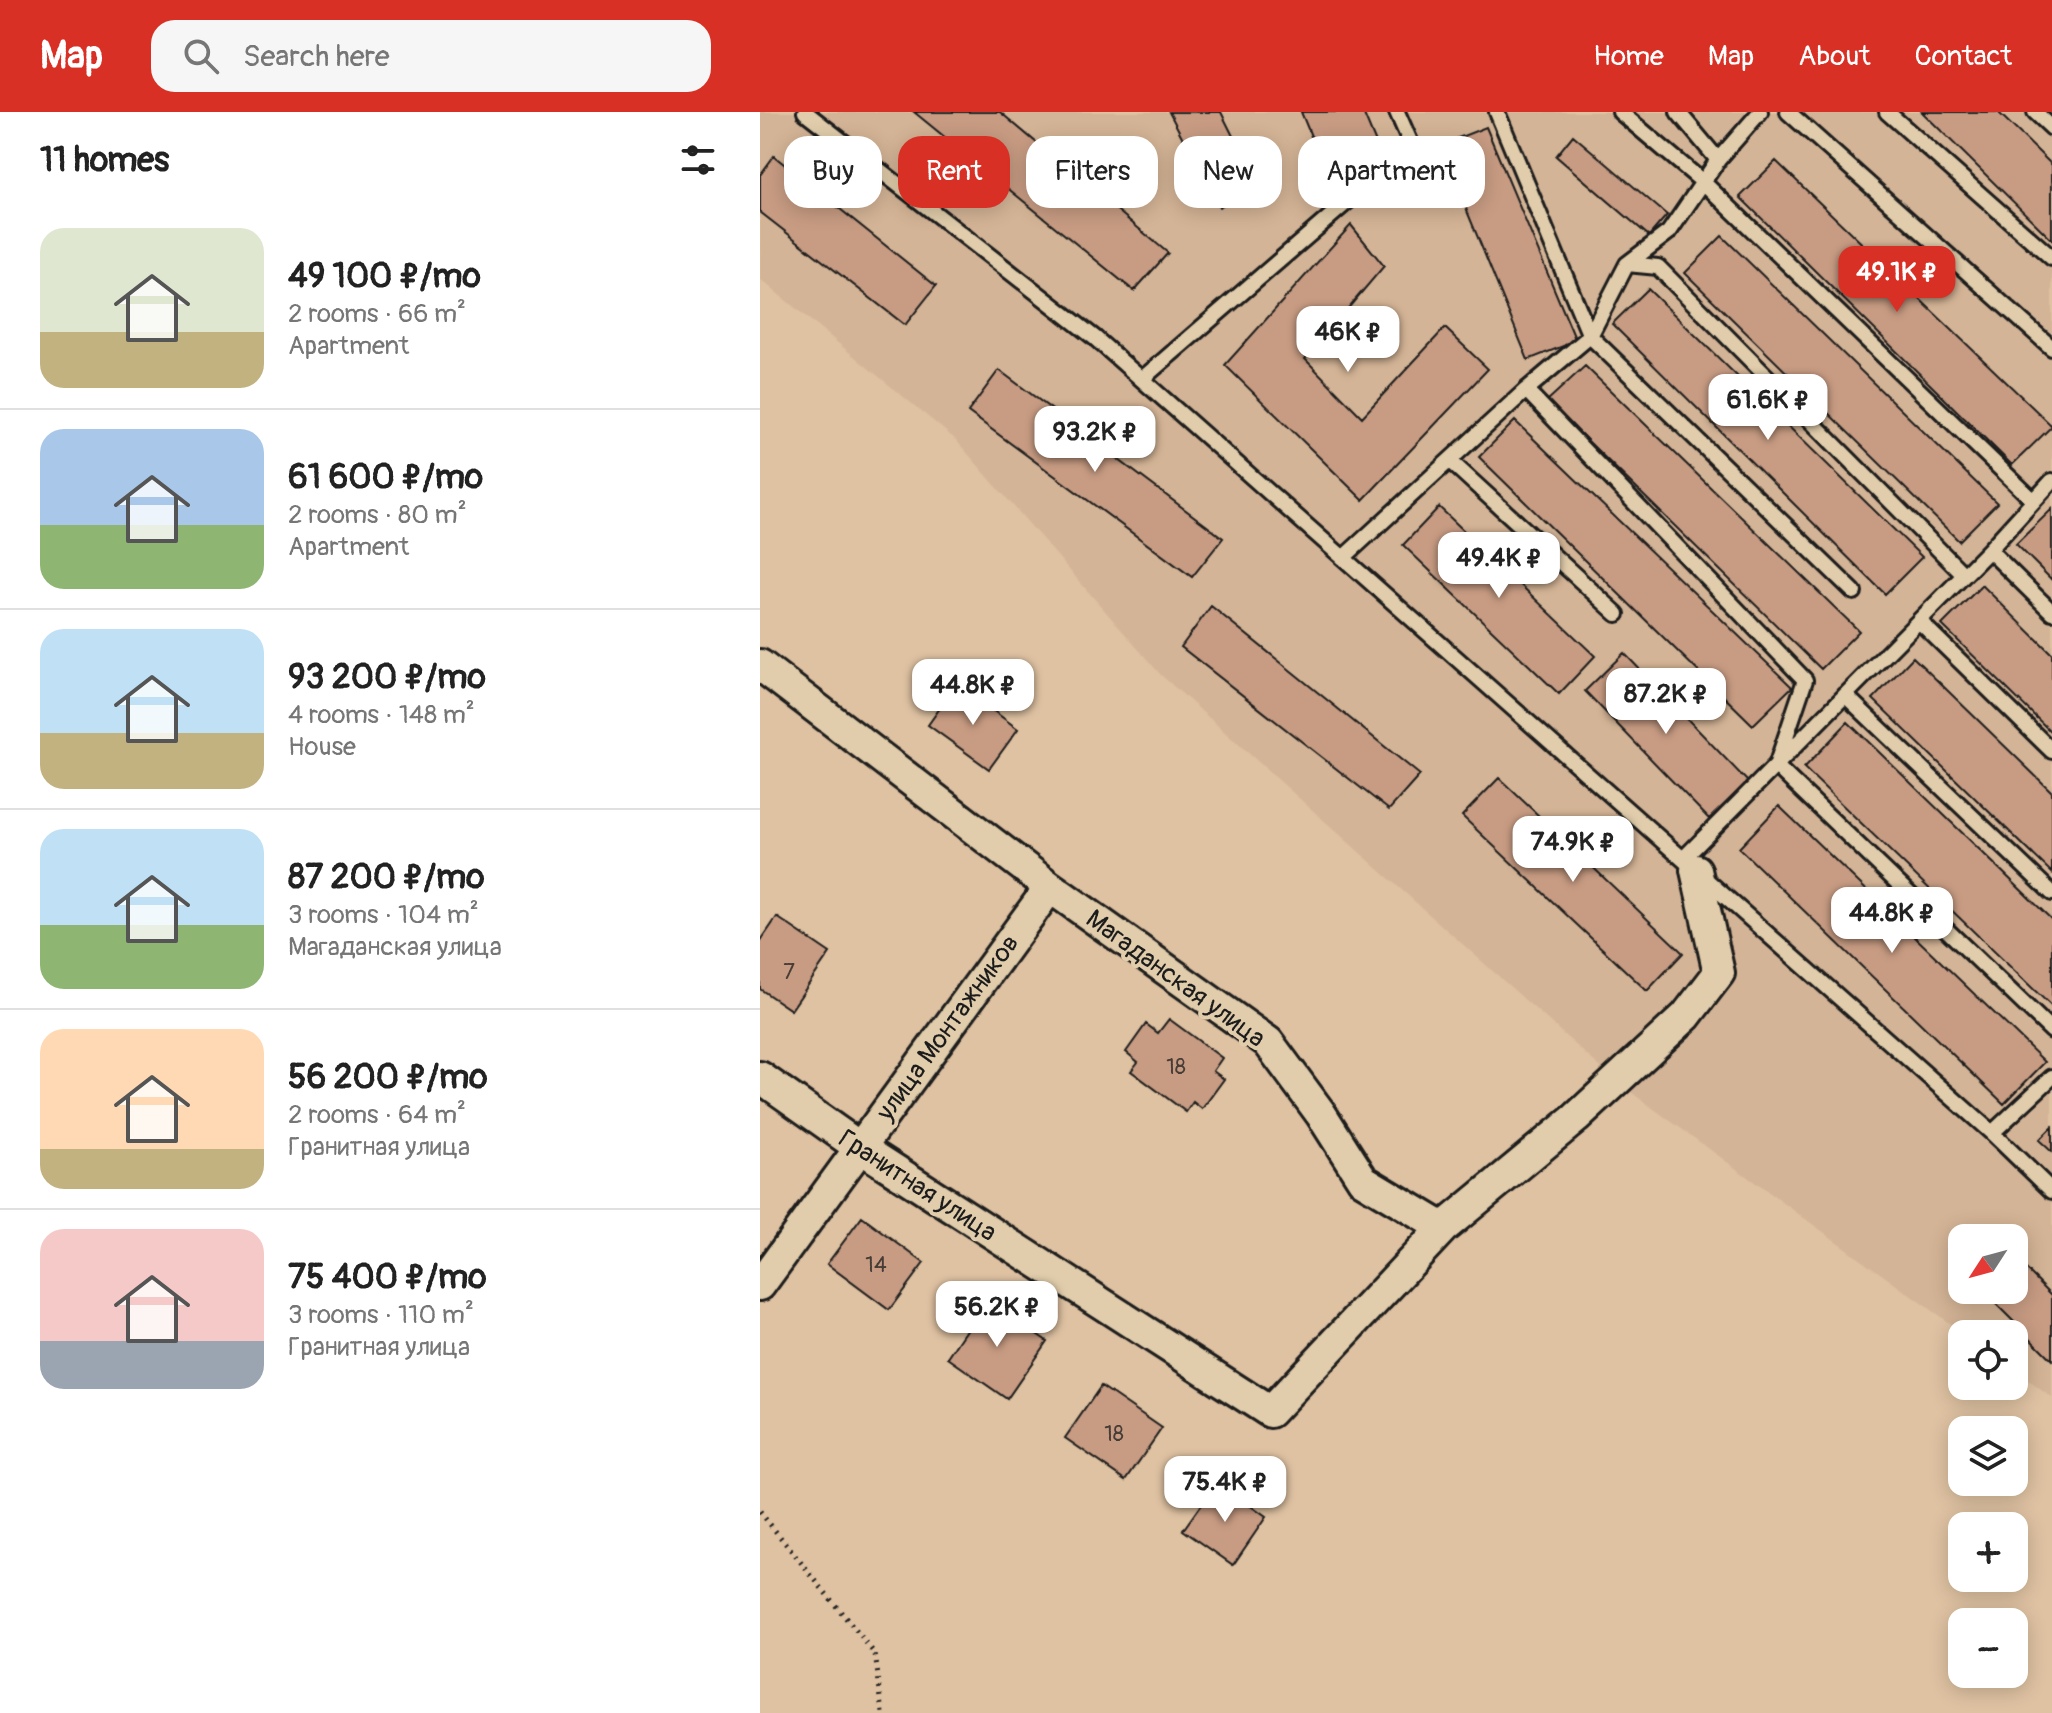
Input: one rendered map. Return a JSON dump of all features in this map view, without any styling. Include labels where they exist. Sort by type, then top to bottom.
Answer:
[{"type":"street","name":"Магаданская улица","points":[[760,665],[1050,887],[1268,1042],[1321,1114],[1363,1180],[1443,1228]]},
{"type":"street","points":[[1443,1228],[1576,1118],[1686,1016],[1719,973],[1689,865]]},
{"type":"street","name":"улица Монтажников","points":[[760,1285],[1050,887]]},
{"type":"street","name":"Гранитная улица","points":[[760,1077],[859,1147],[1270,1412],[1443,1228]]},
{"type":"lane","points":[[805,112],[1070,318],[1142,379],[1992,1133],[2052,1191]]},
{"type":"lane","points":[[1142,379],[1412,146],[1397,112]]},
{"type":"lane","points":[[1497,112],[1590,336],[1854,592]]},
{"type":"lane","points":[[1620,112],[1704,183],[2034,501]]},
{"type":"lane","points":[[1678,112],[1718,160]]},
{"type":"lane","points":[[1343,558],[1526,390],[1590,336],[1627,264],[1669,232],[1718,160],[1760,112]]},
{"type":"lane","points":[[1788,112],[2052,348]]},
{"type":"lane","points":[[1887,112],[2052,258]]},
{"type":"lane","points":[[2035,112],[2052,128]]},
{"type":"lane","points":[[1627,264],[1658,267],[1964,575]]},
{"type":"lane","points":[[1526,390],[1805,680],[1776,766]]},
{"type":"lane","points":[[1450,461],[1617,614]]},
{"type":"lane","points":[[1689,865],[1776,766],[1989,550],[2052,481]]},
{"type":"lane","points":[[1989,550],[2052,612]]},
{"type":"lane","points":[[1919,621],[2052,751]]},
{"type":"lane","points":[[1845,695],[2052,893]]},
{"type":"lane","points":[[1776,766],[2052,1031]]},
{"type":"lane","points":[[1992,1133],[2052,1077]]},
{"type":"path","points":[[760,1512],[875,1654],[883,1713]]},
{"type":"shaded area","points":[[760,112],[2052,112],[2052,1398],[2028,1380],[2028,1320],[1948,1322],[1617,1082],[1161,675],[955,439],[760,279]]},
{"type":"building","points":[[914,112],[1000,112],[1029,136],[1026,136],[1026,203],[1010,190],[1010,136],[943,136]]},
{"type":"building","points":[[1169,112],[1221,112],[1233,136],[1182,136]]},
{"type":"building","points":[[1301,112],[1363,112],[1373,136],[1311,136]]},
{"type":"building","points":[[1922,112],[1998,112],[2052,165],[2052,240]]},
{"type":"building","points":[[1486,127],[1576,341],[1528,360],[1466,208],[1485,208],[1485,136],[1463,136]]},
{"type":"building","points":[[1573,135],[1667,215],[1649,236],[1556,156]]},
{"type":"building","points":[[774,156],[784,164],[784,208],[839,208],[936,286],[905,325],[760,212],[760,175]]},
{"type":"building","points":[[1776,161],[2052,426],[2012,465],[1740,197]]},
{"type":"building","points":[[1032,208],[1114,208],[1168,253],[1134,291]]},
{"type":"building","points":[[1351,225],[1384,266],[1305,359],[1362,417],[1445,328],[1488,369],[1363,500],[1225,365]]},
{"type":"building","points":[[1722,236],[1997,503],[1959,541],[1685,273]]},
{"type":"building","points":[[1648,289],[1922,557],[1885,594],[1612,324]]},
{"type":"building","points":[[1585,366],[1859,631],[1821,669],[1547,401]]},
{"type":"building","points":[[999,370],[1223,538],[1192,577],[968,412]]},
{"type":"building","points":[[1515,421],[1792,687],[1753,725],[1479,457]]},
{"type":"building","points":[[1439,507],[1595,656],[1559,694],[1403,545]]},
{"type":"building","points":[[2052,509],[2052,580],[2016,544]]},
{"type":"building","points":[[1982,585],[2052,654],[2052,733],[1942,625]]},
{"type":"building","points":[[1211,606],[1420,775],[1389,810],[1181,647]]},
{"type":"building","points":[[1624,653],[1748,782],[1709,819],[1585,691]]},
{"type":"building","points":[[1913,657],[2052,792],[2052,873],[1873,699]]},
{"type":"building","points":[[957,684],[1018,729],[989,769],[928,725]]},
{"type":"building","points":[[1848,722],[2052,920],[2052,1007],[1804,768]]},
{"type":"building","points":[[1499,778],[1683,953],[1647,991],[1462,816]]},
{"type":"building","points":[[1779,806],[2045,1062],[2004,1104],[1739,848]]},
{"type":"building","points":[[777,917],[830,953],[791,1010],[760,989],[760,942]]},
{"type":"building","points":[[1169,1019],[1222,1058],[1213,1071],[1224,1079],[1202,1109],[1193,1102],[1186,1112],[1131,1071],[1138,1062],[1126,1052],[1146,1024],[1158,1033]]},
{"type":"building","points":[[2052,1127],[2052,1152],[2039,1140]]},
{"type":"building","points":[[862,1217],[924,1263],[889,1310],[827,1264]]},
{"type":"building","points":[[2028,1271],[2052,1295],[2052,1360],[2028,1336],[2028,1320],[2012,1320],[1996,1304],[2028,1304]]},
{"type":"building","points":[[987,1300],[1047,1341],[1007,1399],[948,1358]]},
{"type":"building","points":[[1101,1386],[1162,1428],[1126,1480],[1065,1438]]},
{"type":"building","points":[[1217,1482],[1266,1517],[1233,1565],[1183,1530]]}]
